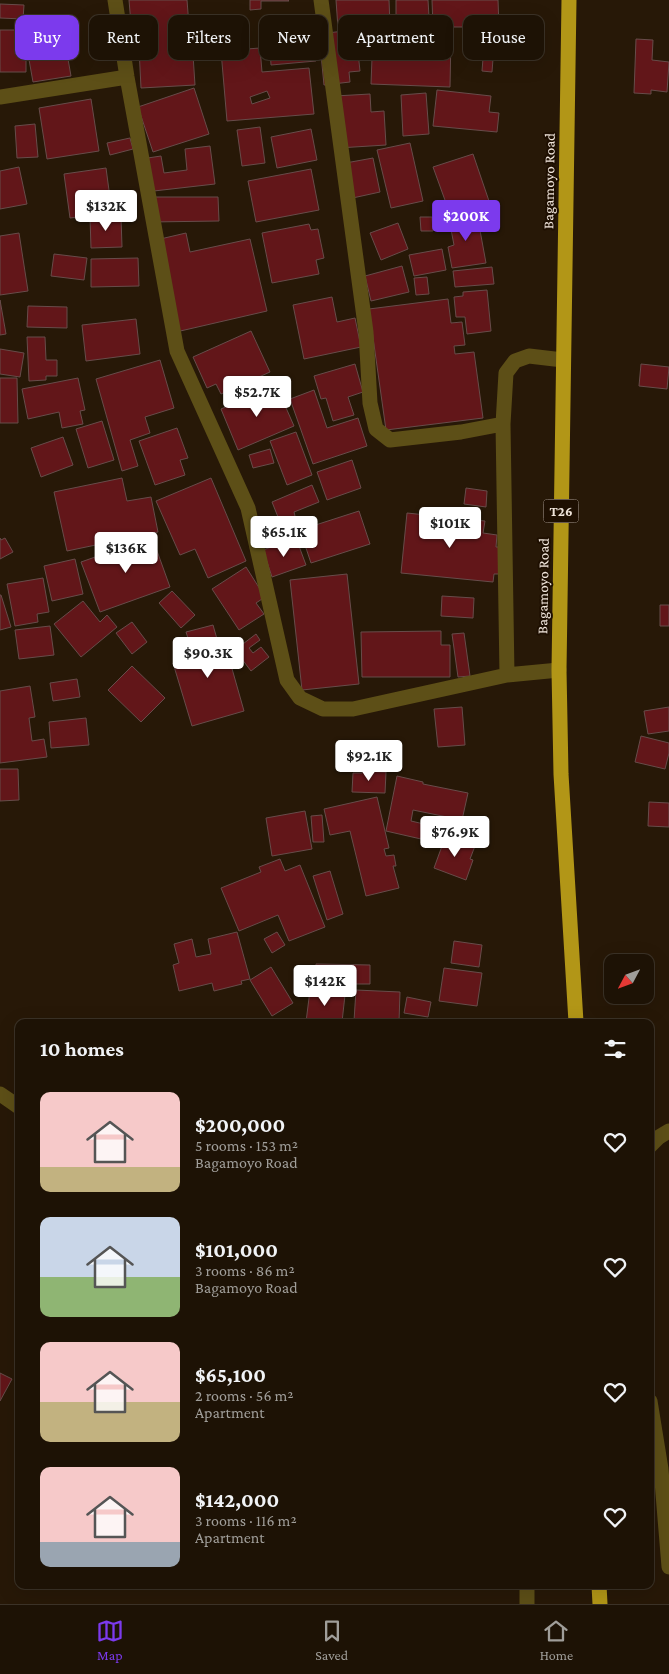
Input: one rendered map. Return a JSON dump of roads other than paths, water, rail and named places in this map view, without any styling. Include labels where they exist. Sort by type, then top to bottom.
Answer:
[{"type":"highway","name":"Bagamoyo Road","points":[[569,0],[559,670],[561,774],[576,1019]]},
{"type":"highway","points":[[599,1589],[600,1604]]},
{"type":"street","points":[[115,0],[127,77],[177,351],[248,508],[286,680],[300,698],[324,709],[353,709],[507,675],[559,670]]},
{"type":"street","points":[[321,0],[366,332],[370,403],[376,429],[390,440],[461,432],[503,424]]},
{"type":"street","points":[[0,97],[127,77]]},
{"type":"street","points":[[507,675],[503,424],[506,373],[516,361],[529,356],[563,360]]},
{"type":"street","points":[[0,1094],[15,1104]]},
{"type":"street","points":[[654,1142],[669,1131]]},
{"type":"street","points":[[654,1426],[661,1469],[669,1567]]},
{"type":"street","points":[[527,1589],[527,1604]]}]
